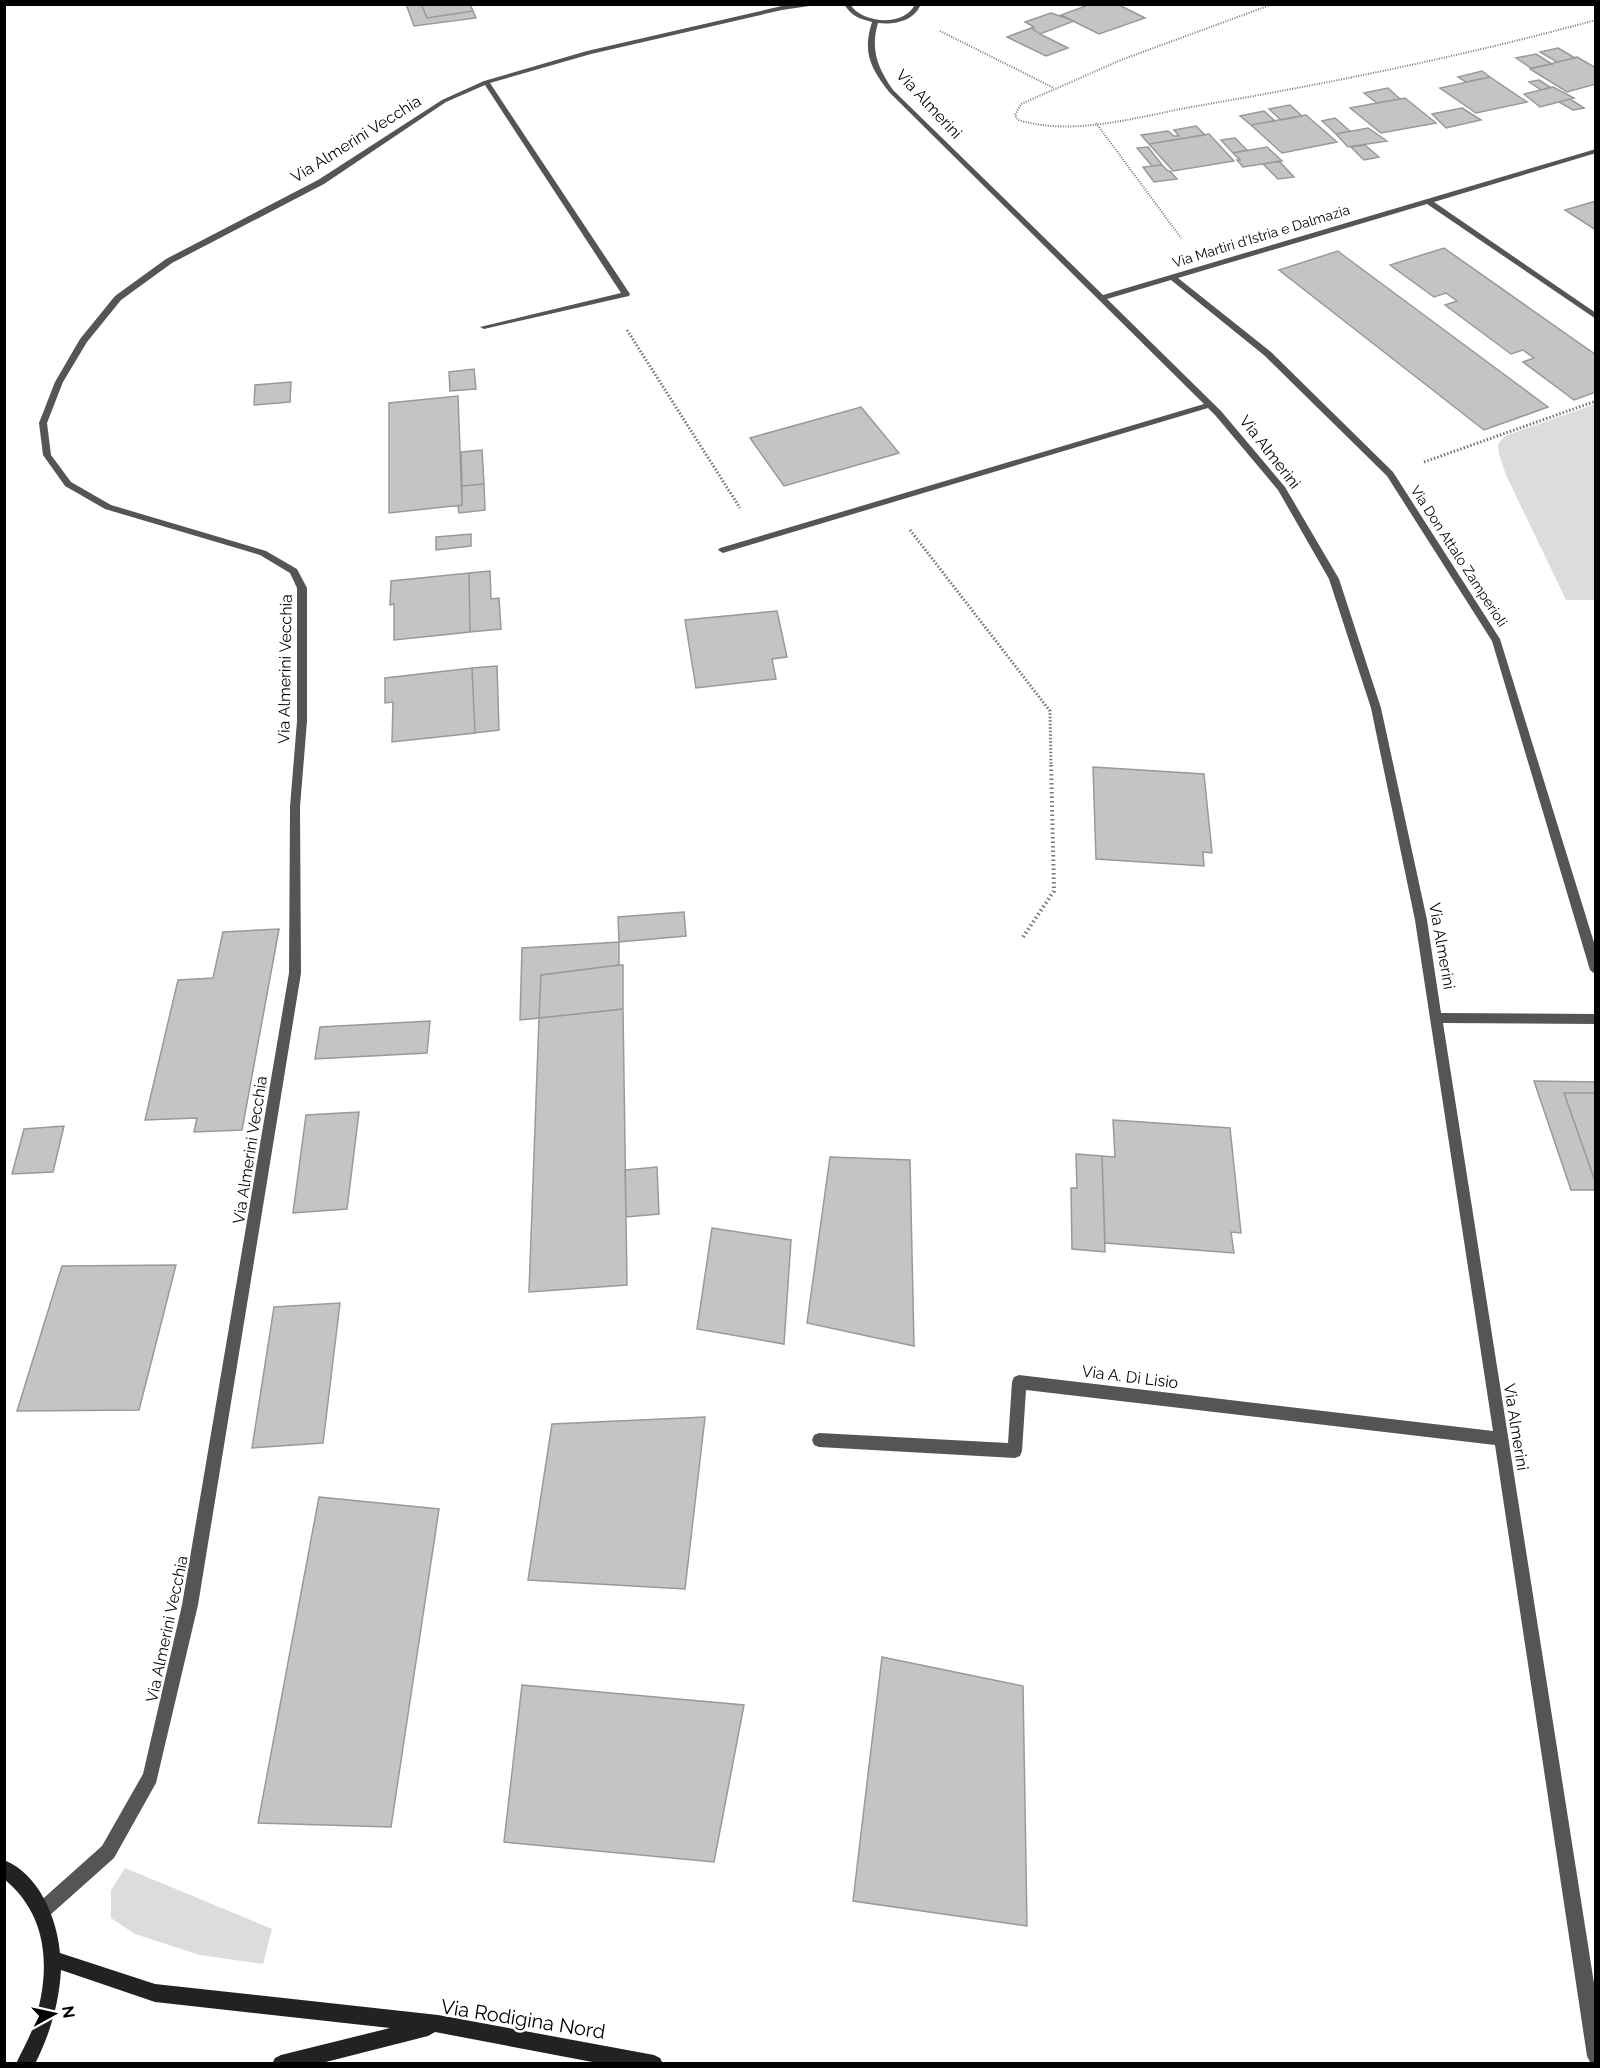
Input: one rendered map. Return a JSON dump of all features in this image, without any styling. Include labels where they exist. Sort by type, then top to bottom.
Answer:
[{"type":"main road","points":[[4,1868],[22,1879],[43,1910],[53,1959],[50,1994],[41,2030],[25,2064]]},
{"type":"main road","points":[[53,1959],[155,1994],[438,2024]]},
{"type":"main road","name":"Via Rodigina Nord","points":[[281,2064],[438,2024],[654,2064]]},
{"type":"street","name":"Via Almerini Vecchia","points":[[43,1910],[108,1852],[150,1777],[190,1605],[295,973],[296,807],[302,721],[302,588],[294,572],[263,553],[108,507],[68,484],[47,455],[43,423],[59,382],[83,341],[118,298],[169,261],[321,182],[444,101],[486,82],[541,64],[782,8],[820,4]]},
{"type":"street","points":[[847,4],[850,12],[876,21],[901,20],[911,16],[916,12],[918,4]]},
{"type":"street","name":"Via Almerini","points":[[876,21],[870,37],[870,54],[878,72],[891,91],[1210,405],[1282,489],[1334,579],[1376,708],[1422,920],[1596,2056]]},
{"type":"street","points":[[484,327],[626,294],[486,82]]},
{"type":"street","name":"Via Martiri d'Istria e Dalmazia","points":[[1102,298],[1596,151]]},
{"type":"street","points":[[1428,201],[1596,317]]},
{"type":"street","name":"Via Don Attalo Zamperioli","points":[[1172,277],[1268,354],[1390,474],[1497,640],[1596,970]]},
{"type":"street","points":[[723,550],[1210,405]]},
{"type":"street","points":[[1437,1018],[1596,1019]]},
{"type":"street","name":"Via A. Di Lisio","points":[[819,1440],[1015,1451],[1018,1382],[1501,1439]]},
{"type":"path","points":[[1273,4],[1121,60],[1021,104],[1015,115],[1018,120],[1038,126],[1096,123],[1340,80],[1596,20]]},
{"type":"path","points":[[911,16],[1054,89]]},
{"type":"path","points":[[1096,123],[1203,268]]},
{"type":"path","points":[[607,298],[760,539]]},
{"type":"path","points":[[1390,474],[1596,401]]},
{"type":"path","points":[[887,501],[1050,711],[1054,891],[1023,937]]},
{"type":"shaded area","points":[[1595,404],[1595,600],[1566,600],[1506,475],[1498,444],[1505,436]]},
{"type":"shaded area","points":[[125,1868],[272,1929],[263,1964],[200,1955],[135,1934],[111,1918],[111,1890]]},
{"type":"building","points":[[406,4],[421,4],[427,18],[473,11],[476,18],[414,26]]},
{"type":"building","points":[[421,4],[470,4],[473,11],[427,18]]},
{"type":"building","points":[[1091,4],[1117,4],[1145,18],[1099,34],[1061,15]]},
{"type":"building","points":[[1051,13],[1074,21],[1040,34],[1025,22]]},
{"type":"building","points":[[1031,28],[1068,48],[1046,56],[1007,37]]},
{"type":"building","points":[[1558,48],[1575,58],[1557,62],[1540,52]]},
{"type":"building","points":[[1536,54],[1552,64],[1531,68],[1516,58]]},
{"type":"building","points":[[1577,57],[1596,68],[1596,84],[1567,92],[1530,69]]},
{"type":"building","points":[[1482,71],[1490,77],[1466,82],[1458,77]]},
{"type":"building","points":[[1490,77],[1527,102],[1476,113],[1440,88]]},
{"type":"building","points":[[1539,80],[1550,87],[1541,90],[1529,82]]},
{"type":"building","points":[[1553,87],[1574,98],[1540,107],[1524,94]]},
{"type":"building","points":[[1388,88],[1400,99],[1377,103],[1364,93]]},
{"type":"building","points":[[1405,98],[1436,123],[1381,133],[1350,108]]},
{"type":"building","points":[[1570,99],[1584,108],[1573,110],[1559,102]]},
{"type":"building","points":[[1290,105],[1302,116],[1281,120],[1269,109]]},
{"type":"building","points":[[1462,108],[1481,120],[1446,128],[1432,114]]},
{"type":"building","points":[[1264,111],[1275,121],[1251,125],[1240,116]]},
{"type":"building","points":[[1306,115],[1337,142],[1282,153],[1251,125]]},
{"type":"building","points":[[1335,118],[1350,131],[1336,134],[1322,121]]},
{"type":"building","points":[[1196,126],[1205,135],[1149,144],[1141,135],[1168,131],[1174,136],[1179,136],[1174,130]]},
{"type":"building","points":[[1368,128],[1387,141],[1348,147],[1336,134]]},
{"type":"building","points":[[1209,134],[1234,161],[1173,171],[1149,144]]},
{"type":"building","points":[[1235,138],[1247,150],[1233,153],[1221,140]]},
{"type":"building","points":[[1365,145],[1379,157],[1364,160],[1351,147]]},
{"type":"building","points":[[1148,147],[1162,165],[1152,166],[1137,148]]},
{"type":"building","points":[[1267,147],[1282,161],[1243,167],[1233,153]]},
{"type":"building","points":[[1279,161],[1294,177],[1278,179],[1263,164]]},
{"type":"building","points":[[1162,165],[1177,179],[1154,182],[1143,167]]},
{"type":"building","points":[[1596,201],[1596,230],[1565,210]]},
{"type":"building","points":[[1444,248],[1596,355],[1596,392],[1574,400],[1523,362],[1534,358],[1523,350],[1511,354],[1445,305],[1457,301],[1446,293],[1434,297],[1390,265]]},
{"type":"building","points":[[1338,251],[1548,407],[1484,430],[1279,270]]},
{"type":"building","points":[[474,369],[476,389],[450,391],[449,372]]},
{"type":"building","points":[[291,382],[290,402],[254,405],[255,385]]},
{"type":"building","points":[[458,396],[462,505],[389,513],[389,403]]},
{"type":"building","points":[[861,407],[899,453],[784,486],[750,438]]},
{"type":"building","points":[[482,450],[484,484],[462,486],[461,452]]},
{"type":"building","points":[[484,484],[485,510],[459,513],[458,506],[462,505],[462,486]]},
{"type":"building","points":[[471,534],[471,546],[436,550],[436,537]]},
{"type":"building","points":[[490,571],[491,599],[499,598],[501,629],[470,632],[469,573]]},
{"type":"building","points":[[469,573],[470,632],[394,640],[394,604],[390,605],[391,581]]},
{"type":"building","points":[[777,611],[787,657],[772,659],[776,679],[696,688],[685,620]]},
{"type":"building","points":[[497,666],[499,730],[475,733],[472,668]]},
{"type":"building","points":[[472,668],[475,733],[392,742],[393,702],[385,703],[385,678]]},
{"type":"building","points":[[1093,767],[1204,774],[1212,853],[1203,852],[1204,866],[1096,859]]},
{"type":"building","points":[[684,912],[686,936],[619,942],[618,917]]},
{"type":"building","points":[[279,929],[242,1130],[194,1132],[197,1118],[145,1120],[178,980],[213,978],[223,932]]},
{"type":"building","points":[[619,942],[619,965],[541,975],[539,1018],[520,1020],[522,948]]},
{"type":"building","points":[[623,965],[623,1009],[539,1018],[541,975]]},
{"type":"building","points":[[623,1009],[627,1285],[529,1292],[539,1018]]},
{"type":"building","points":[[430,1021],[427,1053],[315,1059],[320,1027]]},
{"type":"building","points":[[1534,1081],[1596,1082],[1596,1093],[1564,1093],[1596,1184],[1596,1190],[1571,1190]]},
{"type":"building","points":[[1564,1093],[1596,1093],[1596,1184]]},
{"type":"building","points":[[359,1112],[347,1209],[293,1213],[306,1115]]},
{"type":"building","points":[[1113,1120],[1230,1128],[1241,1233],[1231,1232],[1234,1253],[1105,1243],[1102,1156],[1115,1157]]},
{"type":"building","points":[[64,1126],[53,1172],[12,1174],[24,1129]]},
{"type":"building","points":[[1076,1154],[1102,1156],[1105,1252],[1072,1249],[1071,1188],[1077,1188]]},
{"type":"building","points":[[830,1157],[910,1160],[914,1346],[807,1323]]},
{"type":"building","points":[[657,1167],[659,1214],[626,1217],[625,1170]]},
{"type":"building","points":[[712,1228],[791,1240],[784,1344],[697,1329]]},
{"type":"building","points":[[176,1265],[139,1410],[17,1411],[62,1266]]},
{"type":"building","points":[[340,1303],[323,1443],[252,1448],[274,1307]]},
{"type":"building","points":[[705,1417],[685,1589],[528,1580],[552,1424]]},
{"type":"building","points":[[319,1497],[439,1509],[391,1827],[258,1823]]},
{"type":"building","points":[[882,1657],[1023,1686],[1027,1926],[853,1901]]},
{"type":"building","points":[[522,1685],[744,1705],[714,1862],[504,1842]]}]
